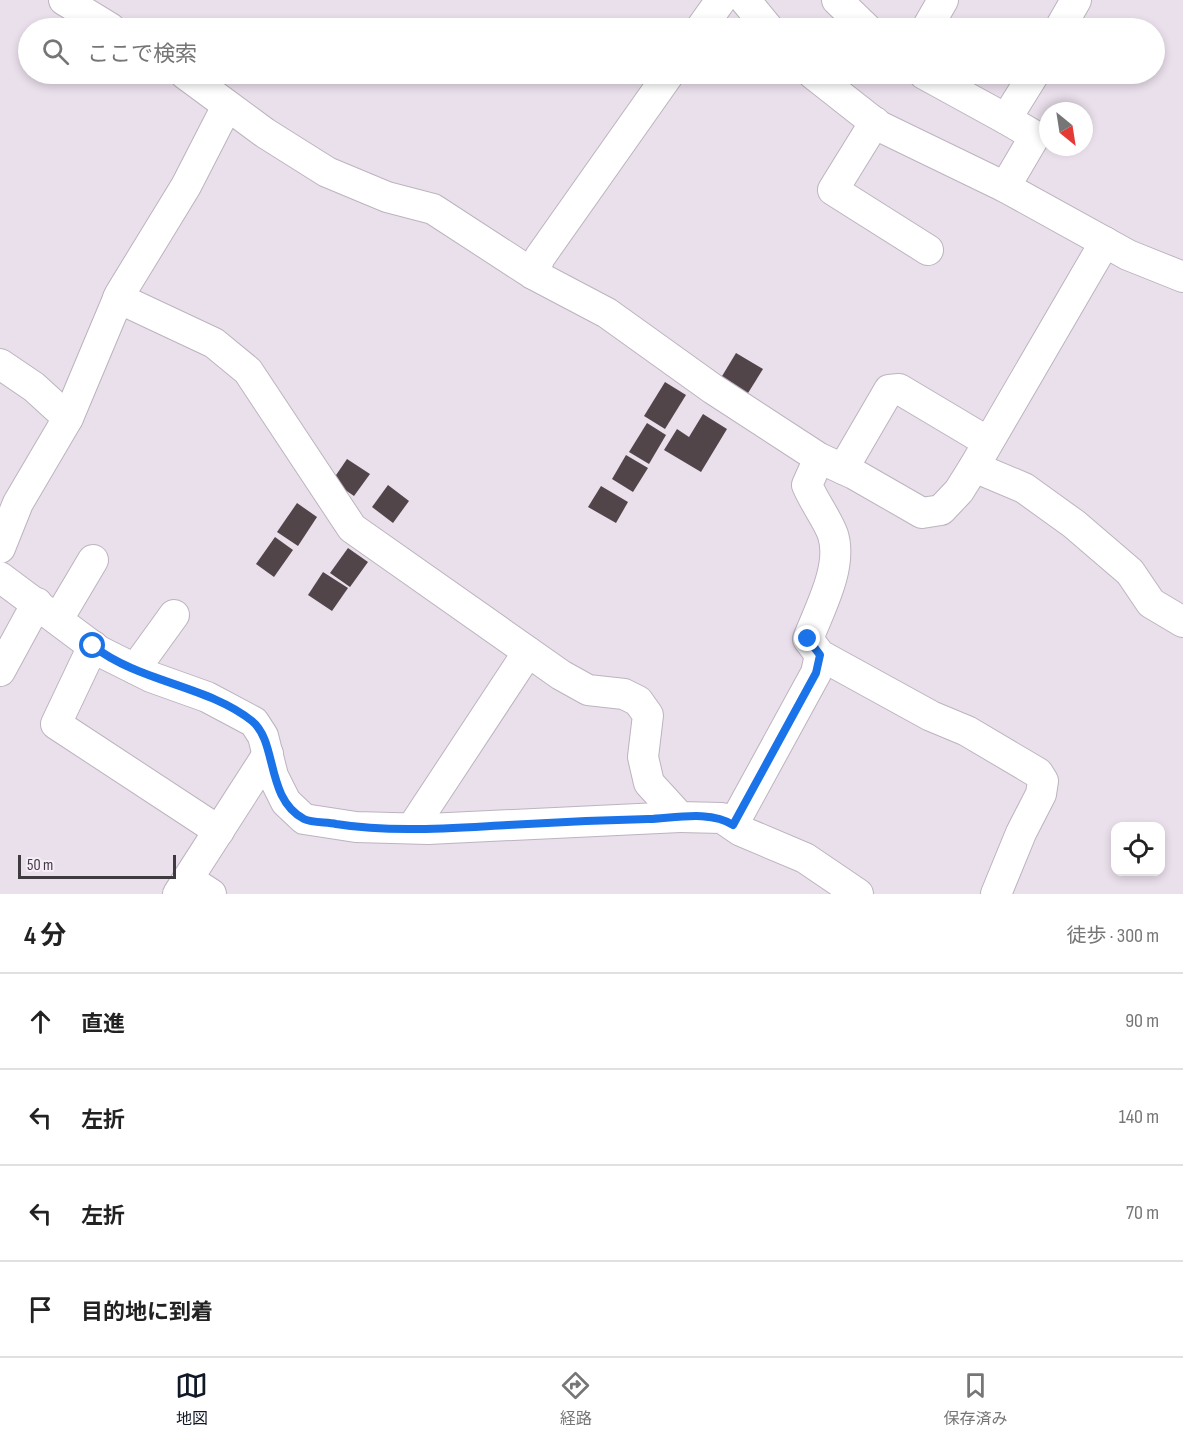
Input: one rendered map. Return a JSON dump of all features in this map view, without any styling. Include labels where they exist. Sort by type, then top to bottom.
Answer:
[{"type":"street","points":[[64,0],[94,18]]},
{"type":"street","points":[[708,18],[721,0]]},
{"type":"street","points":[[745,0],[760,18]]},
{"type":"street","points":[[837,0],[856,18]]},
{"type":"street","points":[[933,18],[943,0]]},
{"type":"street","points":[[1065,18],[1076,0]]},
{"type":"street","points":[[197,84],[265,133],[327,172],[387,197],[433,209],[532,274],[607,313],[713,389],[831,463],[922,513],[941,510],[959,491],[1105,242]]},
{"type":"street","points":[[532,274],[540,257],[662,84]]},
{"type":"street","points":[[826,84],[875,122],[1005,187],[1128,255],[1183,277]]},
{"type":"street","points":[[942,84],[1035,136],[1005,187]]},
{"type":"street","points":[[1006,119],[1028,84]]},
{"type":"street","points":[[1,543],[18,503],[68,418],[118,298],[186,186],[227,106]]},
{"type":"street","points":[[875,122],[832,190],[927,250]]},
{"type":"street","points":[[118,298],[214,343],[248,371],[352,528],[528,652],[588,690],[624,694],[638,701],[648,715],[643,756],[649,783],[680,817]]},
{"type":"street","points":[[0,364],[34,387],[68,418]]},
{"type":"street","points":[[996,894],[1021,832],[1041,794],[1043,781],[1038,773],[967,731],[931,716],[820,655],[808,639],[825,601],[836,553],[833,534],[815,505],[807,486],[831,463],[889,390],[899,389],[981,455],[1074,524],[1130,572],[1151,603],[1183,622]]},
{"type":"street","points":[[0,671],[47,611],[94,560]]},
{"type":"street","points":[[0,577],[93,646],[135,669],[207,697],[254,722],[263,736],[273,776],[286,802],[304,819],[356,827],[412,828],[680,817],[722,818],[805,858],[858,894]]},
{"type":"street","points":[[135,669],[173,615]]},
{"type":"street","points":[[93,646],[56,724],[219,831]]},
{"type":"street","points":[[412,828],[528,652]]},
{"type":"street","points":[[733,825],[816,673],[820,655]]},
{"type":"street","points":[[192,889],[219,831],[268,754]]},
{"type":"building","points":[[736,353],[763,369],[740,406],[713,391]]},
{"type":"building","points":[[665,382],[686,395],[665,429],[644,416]]},
{"type":"building","points":[[703,414],[727,429],[701,472],[664,450],[677,429],[689,437]]},
{"type":"building","points":[[647,423],[666,435],[649,464],[629,452]]},
{"type":"building","points":[[626,455],[648,468],[633,492],[612,479]]},
{"type":"building","points":[[347,459],[370,474],[354,496],[332,481]]},
{"type":"building","points":[[388,485],[409,501],[393,523],[372,507]]},
{"type":"building","points":[[601,486],[628,502],[616,523],[588,507]]},
{"type":"building","points":[[297,503],[317,517],[298,546],[277,532]]},
{"type":"building","points":[[275,537],[293,550],[274,577],[256,564]]},
{"type":"building","points":[[348,548],[368,562],[350,587],[330,573]]},
{"type":"building","points":[[323,572],[348,588],[332,611],[308,595]]},
{"type":"route","points":[[93,646],[151,677],[207,697],[254,722],[263,736],[273,776],[286,802],[304,819],[356,827],[428,829],[680,817],[722,818],[733,825],[762,768],[816,673],[820,655],[808,639]]}]
